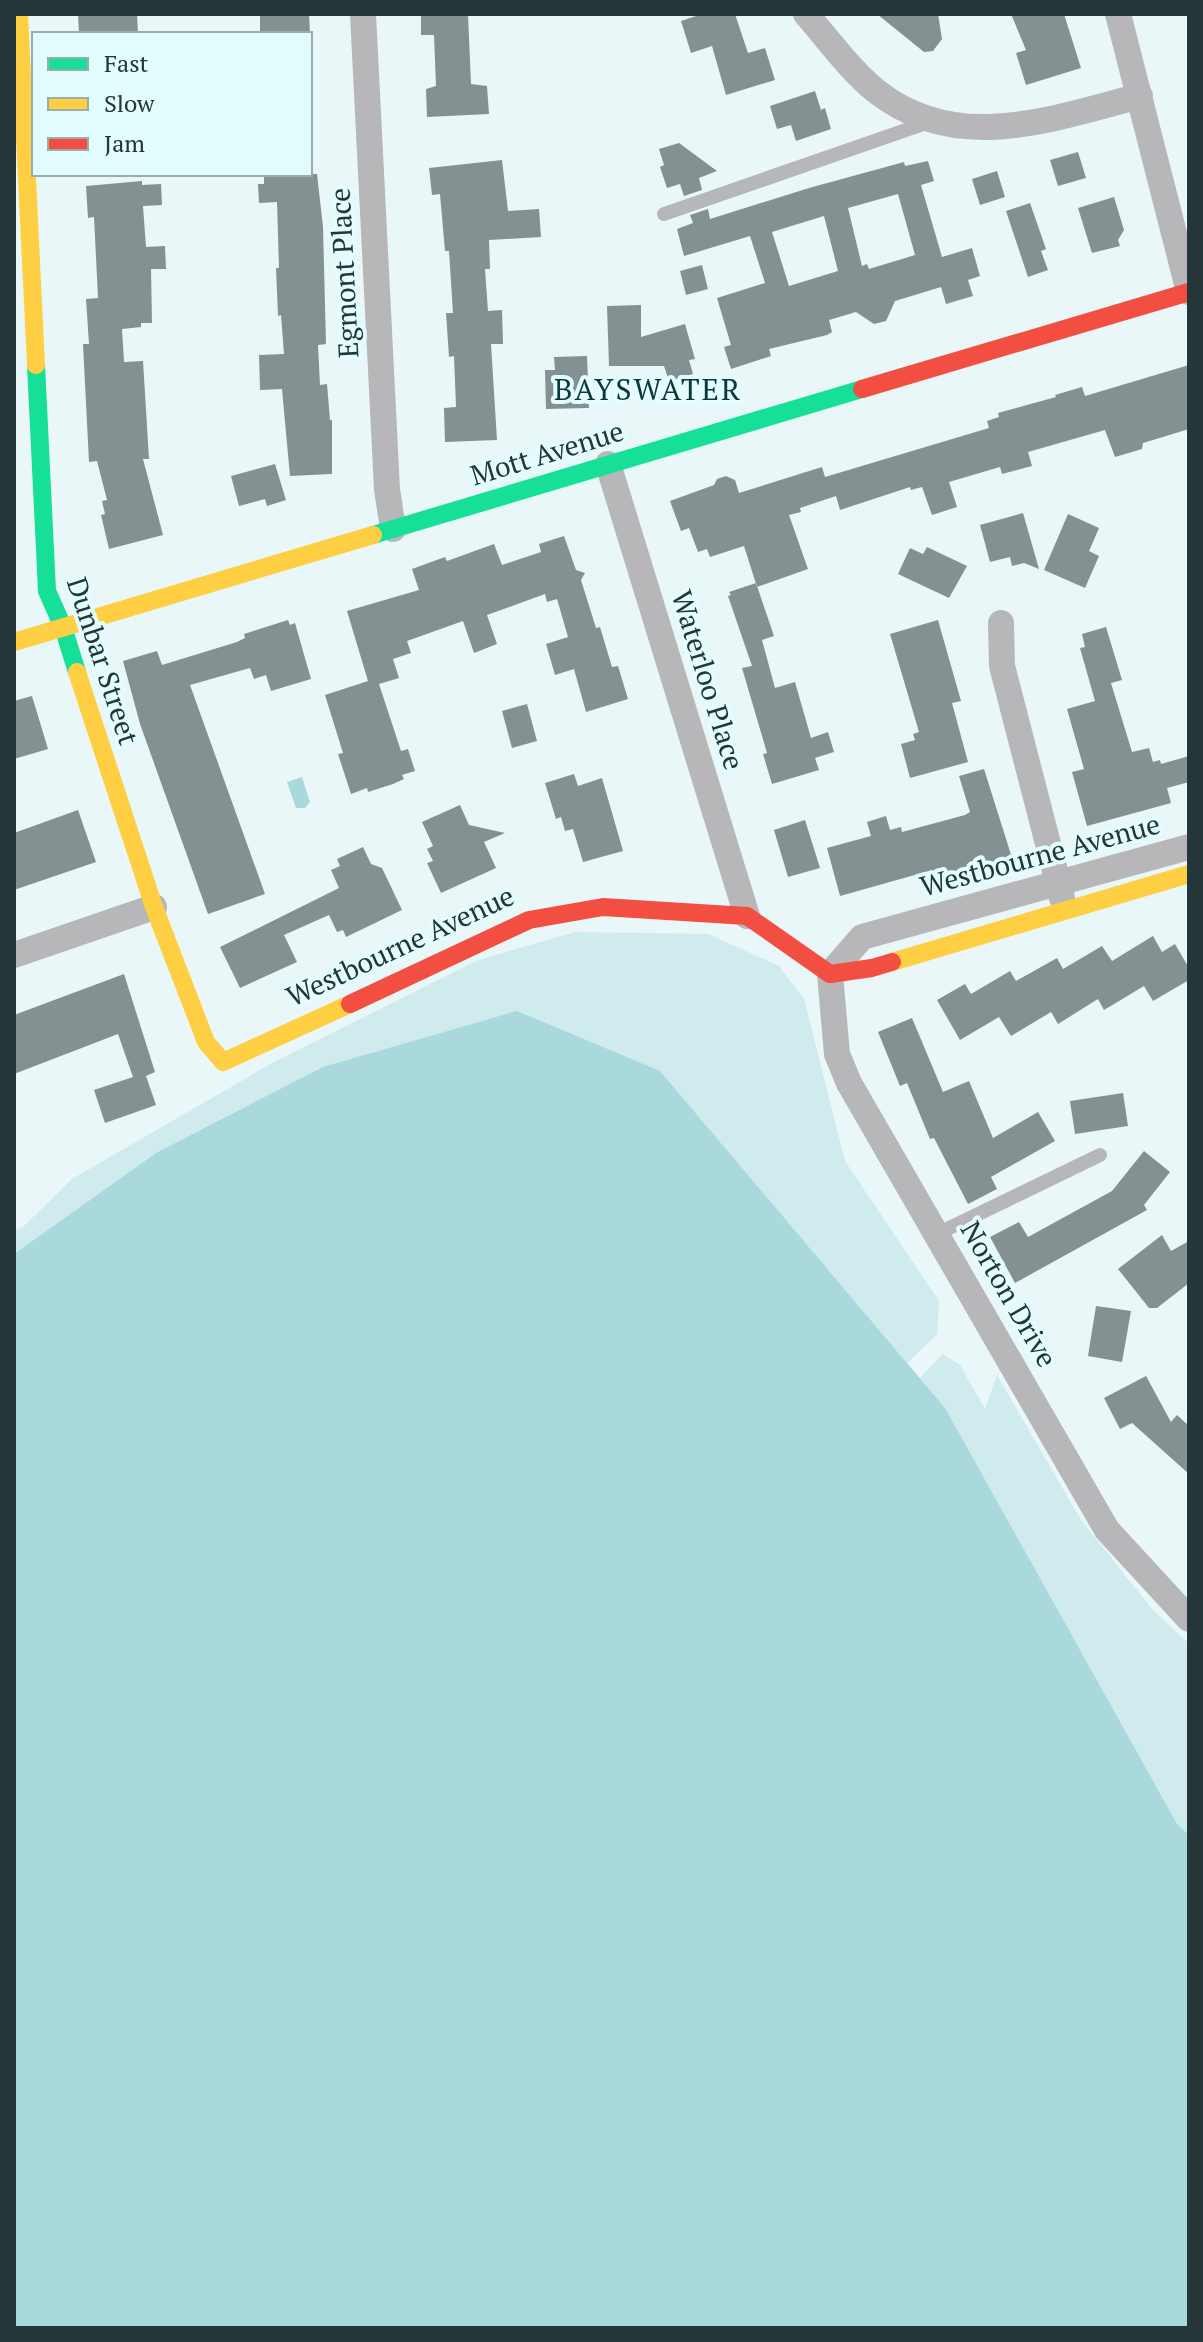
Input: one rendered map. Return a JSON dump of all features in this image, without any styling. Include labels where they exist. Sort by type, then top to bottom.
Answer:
[{"type":"street","name":"Dunbar Street","points":[[19,14],[47,591],[63,627],[154,907],[206,1042],[223,1062]]},
{"type":"street","name":"Egmont Place","points":[[363,14],[387,489],[393,529]]},
{"type":"street","points":[[806,14],[874,89],[901,108],[933,121],[965,128],[1022,126],[1140,96]]},
{"type":"street","points":[[1118,14],[1189,292]]},
{"type":"street","name":"Mott Avenue","points":[[14,642],[1189,292]]},
{"type":"street","name":"Waterloo Place","points":[[608,464],[747,916]]},
{"type":"street","points":[[1001,623],[1002,666],[1065,909]]},
{"type":"street","name":"Westbourne Avenue","points":[[830,974],[862,937],[1189,847]]},
{"type":"street","name":"Westbourne Avenue","points":[[830,974],[872,968],[1189,874]]},
{"type":"street","points":[[14,955],[154,907]]},
{"type":"street","name":"Westbourne Avenue","points":[[223,1062],[529,920],[603,907],[747,916]]},
{"type":"street","points":[[747,916],[830,974]]},
{"type":"street","name":"Norton Drive","points":[[830,974],[837,1054],[854,1092],[1107,1530],[1189,1619]]},
{"type":"lane","points":[[664,214],[933,121]]},
{"type":"lane","points":[[937,1234],[1100,1155]]},
{"type":"shaded area","points":[[575,932],[708,934],[779,966],[804,999],[845,1161],[939,1301],[937,1334],[907,1363],[660,1071],[156,1153],[14,1254],[14,1231],[23,1227],[72,1179],[274,1062],[478,960]]},
{"type":"shaded area","points":[[943,1354],[960,1365],[985,1409],[997,1375],[1081,1520],[1152,1609],[1189,1644],[1189,1835],[1177,1824],[920,1378]]},
{"type":"water","points":[[302,777],[310,802],[305,808],[296,808],[287,782]]},
{"type":"water","points":[[517,1011],[660,1071],[945,1408],[1177,1824],[1189,1835],[1189,2328],[14,2328],[14,1254],[156,1153],[323,1067]]},
{"type":"building","points":[[78,14],[137,14],[138,32],[79,32]]},
{"type":"building","points":[[260,14],[309,14],[310,32],[260,32]]},
{"type":"building","points":[[421,14],[468,14],[471,84],[487,86],[489,114],[427,117],[426,89],[436,86],[434,35],[421,35]]},
{"type":"building","points":[[702,14],[735,14],[748,53],[765,48],[775,80],[726,95],[712,46],[691,53],[681,21]]},
{"type":"building","points":[[877,14],[938,14],[942,39],[933,51],[924,52]]},
{"type":"building","points":[[1011,14],[1064,14],[1081,68],[1026,85],[1016,53],[1026,50]]},
{"type":"building","points":[[815,91],[821,110],[825,108],[831,129],[796,141],[791,125],[777,129],[770,106]]},
{"type":"building","points":[[679,143],[717,171],[699,178],[702,190],[684,196],[680,184],[667,188],[660,167],[664,165],[659,149]]},
{"type":"building","points":[[1078,152],[1086,178],[1058,186],[1050,160]]},
{"type":"building","points":[[502,160],[508,211],[539,209],[541,237],[489,240],[490,269],[485,269],[488,311],[502,310],[503,344],[491,344],[497,440],[445,442],[444,408],[456,407],[454,356],[449,357],[446,313],[453,313],[449,251],[445,251],[440,194],[432,195],[429,168]]},
{"type":"building","points":[[928,161],[934,181],[921,185],[942,257],[972,248],[980,276],[968,280],[973,296],[946,304],[941,287],[895,301],[886,321],[874,324],[856,312],[829,320],[832,332],[827,335],[769,349],[771,356],[731,369],[724,347],[731,345],[717,298],[765,283],[750,236],[684,256],[677,229],[693,223],[690,215],[708,209],[710,219],[904,162],[905,166]],"holes":[[[898,194],[915,255],[869,269],[867,264],[862,266],[848,208]],[[824,216],[838,271],[789,286],[772,232]]]},
{"type":"building","points":[[997,171],[1005,197],[980,205],[972,179]]},
{"type":"building","points":[[317,174],[323,227],[326,344],[318,345],[320,385],[327,384],[332,420],[332,474],[290,476],[282,389],[260,390],[259,355],[284,354],[281,315],[278,316],[277,202],[259,203],[258,184],[264,184],[264,176]]},
{"type":"building","points":[[142,181],[142,185],[161,184],[162,205],[143,206],[146,247],[165,246],[166,269],[151,269],[152,323],[122,329],[124,362],[143,361],[149,459],[143,459],[163,535],[109,549],[101,515],[105,514],[102,501],[107,500],[97,461],[89,462],[83,344],[89,344],[86,299],[98,298],[94,217],[88,218],[86,186]]},
{"type":"building","points":[[1114,197],[1124,230],[1118,240],[1120,246],[1092,253],[1078,208]]},
{"type":"building","points":[[1030,203],[1046,249],[1041,251],[1048,270],[1028,277],[1006,211]]},
{"type":"building","points":[[702,265],[708,289],[686,295],[680,271]]},
{"type":"building","points":[[641,305],[641,337],[685,324],[695,359],[689,360],[693,374],[669,381],[664,366],[609,366],[607,306]]},
{"type":"building","points":[[587,356],[589,408],[546,409],[545,370],[555,370],[554,357]]},
{"type":"building","points":[[1189,365],[1189,429],[1143,443],[1142,449],[1115,457],[1105,430],[1028,452],[1032,466],[1002,474],[1000,467],[949,482],[957,507],[932,515],[922,487],[911,490],[910,487],[840,510],[836,496],[800,508],[801,512],[789,515],[808,569],[757,587],[744,546],[710,557],[707,549],[698,552],[689,528],[681,531],[670,501],[714,485],[717,479],[726,476],[735,480],[739,493],[822,467],[825,477],[989,428],[987,421],[999,417],[998,413],[1055,395],[1082,387],[1085,396]]},
{"type":"building","points":[[275,464],[286,500],[267,506],[265,499],[239,506],[231,476]]},
{"type":"building","points":[[1023,513],[1039,569],[1024,563],[1012,566],[1010,557],[990,562],[980,525]]},
{"type":"building","points":[[1068,514],[1099,528],[1089,551],[1099,556],[1085,588],[1044,570]]},
{"type":"building","points":[[564,536],[576,570],[585,573],[581,580],[596,628],[600,627],[612,667],[618,666],[628,699],[586,712],[574,669],[555,675],[546,644],[568,637],[557,599],[547,602],[545,594],[487,615],[497,644],[474,653],[463,621],[407,641],[411,653],[393,659],[399,678],[379,684],[401,751],[408,749],[415,771],[402,775],[404,779],[393,784],[351,794],[338,754],[343,753],[325,695],[368,681],[347,611],[419,590],[412,569],[445,557],[447,561],[494,544],[502,565],[541,552],[539,544]]},
{"type":"building","points":[[927,547],[967,566],[949,598],[898,574],[910,548],[923,554]]},
{"type":"building","points":[[756,583],[774,636],[762,640],[775,688],[795,682],[811,738],[828,732],[834,752],[815,758],[819,770],[772,784],[763,754],[767,753],[742,668],[752,666],[728,596],[731,595],[729,592]]},
{"type":"building","points":[[288,620],[290,625],[295,623],[311,679],[271,691],[266,675],[254,679],[250,668],[190,685],[265,894],[208,914],[140,724],[123,661],[157,651],[162,665],[237,642],[245,638],[244,634]]},
{"type":"building","points":[[938,620],[961,701],[952,703],[968,762],[910,778],[901,744],[915,740],[913,734],[919,732],[890,634]]},
{"type":"building","points":[[1106,627],[1122,680],[1111,683],[1132,752],[1149,748],[1153,762],[1160,760],[1161,764],[1189,756],[1189,782],[1167,788],[1171,803],[1087,826],[1072,772],[1084,769],[1067,709],[1095,701],[1080,648],[1085,647],[1082,634]]},
{"type":"building","points":[[32,696],[48,749],[14,759],[14,701]]},
{"type":"building","points":[[527,704],[537,741],[512,748],[502,711]]},
{"type":"building","points":[[984,769],[1013,861],[932,882],[929,871],[840,896],[827,848],[871,836],[867,822],[886,816],[890,830],[901,827],[902,832],[965,815],[970,812],[959,776]]},
{"type":"building","points":[[574,774],[578,786],[602,778],[623,851],[583,862],[573,829],[565,831],[561,817],[556,819],[545,783]]},
{"type":"building","points":[[460,805],[469,825],[505,833],[484,842],[496,868],[441,893],[427,863],[433,861],[427,849],[433,846],[422,822]]},
{"type":"building","points":[[78,810],[96,862],[14,890],[14,833]]},
{"type":"building","points":[[805,820],[820,868],[788,877],[774,830]]},
{"type":"building","points":[[363,847],[371,864],[382,868],[402,910],[346,937],[343,930],[337,932],[329,915],[284,935],[297,962],[240,988],[220,947],[339,888],[331,870],[340,866],[337,859]]},
{"type":"building","points":[[1153,936],[1162,952],[1175,944],[1189,968],[1189,980],[1153,1001],[1144,986],[1104,1010],[1098,999],[1058,1024],[1051,1012],[1011,1036],[999,1017],[960,1040],[937,1000],[965,984],[971,994],[1010,971],[1016,981],[1057,958],[1063,969],[1102,946],[1112,961]]},
{"type":"building","points":[[124,974],[155,1072],[146,1076],[156,1105],[105,1123],[94,1090],[133,1077],[118,1034],[14,1074],[14,1015]]},
{"type":"building","points":[[912,1018],[943,1092],[969,1081],[993,1138],[1038,1112],[1055,1141],[991,1177],[997,1189],[968,1204],[934,1138],[930,1139],[907,1083],[900,1086],[878,1032]]},
{"type":"building","points":[[1123,1093],[1128,1126],[1075,1134],[1070,1101]]},
{"type":"building","points":[[1144,1151],[1170,1172],[1144,1205],[1147,1210],[1015,1283],[990,1237],[1019,1222],[1028,1237],[1112,1191]]},
{"type":"building","points":[[1162,1235],[1171,1251],[1189,1241],[1189,1283],[1157,1308],[1149,1308],[1118,1269]]},
{"type":"building","points":[[1096,1306],[1131,1311],[1122,1362],[1088,1356]]},
{"type":"building","points":[[1146,1376],[1171,1422],[1177,1415],[1189,1426],[1189,1474],[1132,1423],[1120,1429],[1104,1398]]},
{"type":"traffic: fast","points":[[36,365],[47,591],[63,627],[77,672]]},
{"type":"traffic: fast","points":[[373,535],[862,389]]},
{"type":"traffic: slow","points":[[19,14],[36,365]]},
{"type":"traffic: slow","points":[[14,642],[373,535]]},
{"type":"traffic: slow","points":[[77,672],[154,907],[206,1042],[223,1062],[350,1004]]},
{"type":"traffic: slow","points":[[892,962],[1189,874]]},
{"type":"traffic: jam","points":[[862,389],[1189,292]]},
{"type":"traffic: jam","points":[[350,1004],[529,920],[603,907],[747,916],[830,974],[892,962]]},
{"type":"district","name":"BAYSWATER","points":[[648,390]]}]
